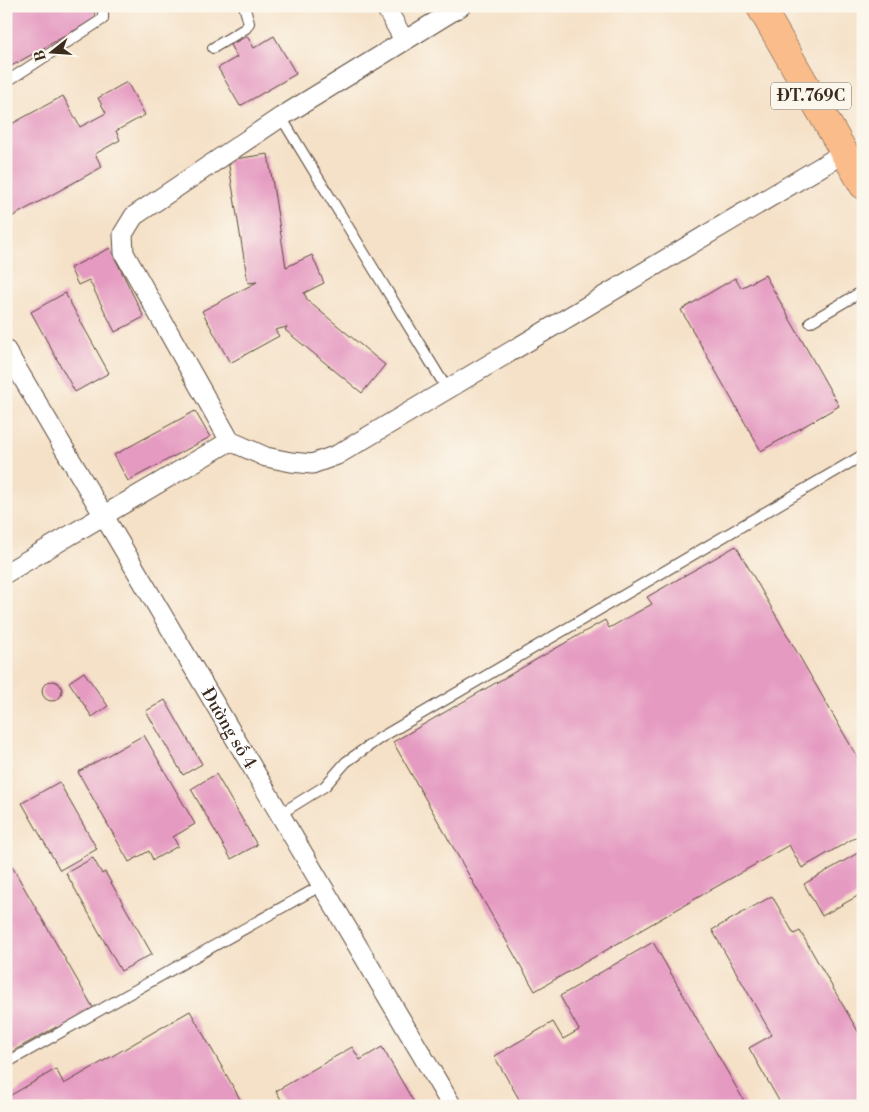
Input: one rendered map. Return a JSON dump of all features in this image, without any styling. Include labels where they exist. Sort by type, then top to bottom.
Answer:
[{"type":"main road","name":"ĐT.769C","points":[[760,6],[863,185]]},
{"type":"street","points":[[385,6],[404,40]]},
{"type":"street","points":[[461,6],[281,117],[134,216],[123,234],[124,253],[230,441],[266,457],[291,462],[312,464],[336,455],[844,153]]},
{"type":"street","name":"Đường số 4","points":[[6,350],[452,1106]]},
{"type":"street","points":[[6,573],[230,441]]},
{"type":"lane","points":[[6,82],[104,19],[103,6]]},
{"type":"lane","points":[[213,48],[246,28],[249,23],[249,17],[244,6]]},
{"type":"lane","points":[[281,117],[447,389]]},
{"type":"lane","points":[[810,322],[863,291]]},
{"type":"lane","points":[[280,814],[325,786],[346,762],[380,738],[863,455]]},
{"type":"lane","points":[[6,1063],[322,885]]},
{"type":"building","points":[[6,6],[91,6],[97,18],[6,69]]},
{"type":"building","points":[[247,36],[254,48],[274,36],[296,74],[240,106],[218,68],[237,57],[230,45]]},
{"type":"building","points":[[127,82],[145,115],[116,131],[120,140],[95,154],[102,167],[6,220],[6,127],[63,96],[80,127],[106,113],[98,98]]},
{"type":"building","points":[[268,154],[286,267],[312,255],[324,283],[304,293],[308,301],[385,365],[362,393],[285,330],[287,327],[275,330],[279,336],[230,363],[202,311],[257,282],[248,283],[228,160]]},
{"type":"building","points":[[110,248],[144,317],[115,332],[89,280],[78,285],[70,268]]},
{"type":"building","points":[[765,275],[839,406],[761,451],[681,310],[735,278],[741,288]]},
{"type":"building","points":[[65,293],[109,373],[75,392],[31,312]]},
{"type":"building","points":[[195,411],[210,437],[128,481],[114,455]]},
{"type":"building","points":[[736,546],[863,767],[863,833],[802,868],[789,845],[535,991],[393,742],[605,620],[609,628],[652,604],[647,597]]},
{"type":"building","points":[[84,672],[108,706],[92,717],[69,682]]},
{"type":"building","points":[[52,681],[59,684],[62,691],[59,698],[52,701],[45,698],[42,691],[45,684]]},
{"type":"building","points":[[165,700],[202,764],[183,775],[146,711]]},
{"type":"building","points":[[144,735],[195,824],[173,837],[178,846],[153,860],[149,851],[129,862],[78,772]]},
{"type":"building","points":[[216,774],[257,845],[231,859],[191,789]]},
{"type":"building","points":[[59,782],[97,849],[60,870],[22,803]]},
{"type":"building","points":[[863,850],[863,893],[822,916],[804,884]]},
{"type":"building","points":[[6,856],[95,1011],[59,1032],[56,1027],[6,1055]]},
{"type":"building","points":[[93,858],[102,874],[105,872],[152,954],[121,971],[66,873]]},
{"type":"building","points":[[772,896],[794,934],[800,931],[863,1040],[863,1106],[782,1106],[749,1048],[772,1035],[712,930]]},
{"type":"building","points":[[653,942],[747,1106],[523,1106],[494,1056],[553,1022],[563,1039],[579,1030],[560,996]]},
{"type":"building","points":[[190,1011],[244,1106],[6,1106],[6,1098],[56,1069],[64,1084]]},
{"type":"building","points":[[352,1047],[360,1060],[382,1047],[416,1106],[285,1106],[276,1091]]}]
